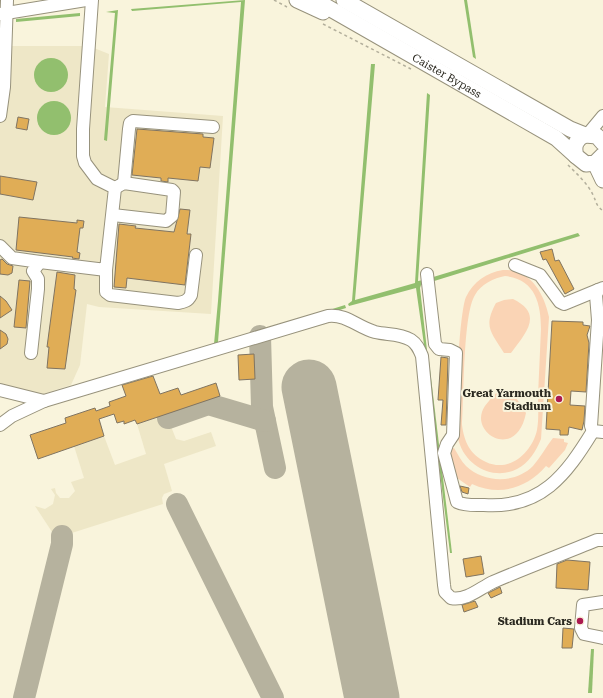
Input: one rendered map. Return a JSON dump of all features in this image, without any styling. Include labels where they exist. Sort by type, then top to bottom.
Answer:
[{"type":"main road","name":"Caister Bypass","points":[[315,0],[556,138],[571,160],[586,164],[599,159]]},
{"type":"main road","name":"Caister Bypass","points":[[344,0],[570,129],[597,136],[603,143]]},
{"type":"main road","points":[[295,5],[389,43]]},
{"type":"main road","points":[[571,160],[575,145],[580,137],[586,134]]},
{"type":"main road","points":[[599,159],[603,180]]},
{"type":"street","points":[[0,116],[4,87],[6,7],[86,0]]},
{"type":"street","points":[[92,0],[83,129],[83,156],[85,163],[97,179],[119,186],[172,190],[174,192],[172,216],[166,221],[113,215]]},
{"type":"street","points":[[586,134],[603,116]]},
{"type":"street","points":[[196,255],[191,295],[188,300],[184,302],[178,303],[110,295],[106,292],[106,270],[113,215],[130,123],[138,120],[213,127]]},
{"type":"street","points":[[0,246],[12,258],[106,270]]},
{"type":"street","points":[[31,352],[38,289],[38,279],[34,271],[40,262]]},
{"type":"street","points":[[515,265],[522,266],[540,275],[560,302],[564,304],[601,289]]},
{"type":"street","points":[[427,274],[435,344],[440,349],[450,350],[456,353],[453,435],[447,444],[444,453],[457,502],[464,504],[498,506],[516,504],[547,489],[574,462],[598,432],[591,426],[598,320],[596,295],[601,289]]},
{"type":"street","points":[[0,425],[12,416],[44,401],[328,316],[344,317],[375,332],[405,337],[419,348],[422,356],[444,585],[445,592],[451,598],[456,599],[465,597],[491,582],[597,540],[603,540]]},
{"type":"street","points":[[0,390],[44,401]]},
{"type":"street","points":[[603,602],[583,605],[581,628],[584,634],[603,638]]},
{"type":"path","points":[[274,0],[295,5]]},
{"type":"path","points":[[320,22],[415,71]]},
{"type":"path","points":[[571,160],[583,182],[593,195],[596,205],[603,211]]},
{"type":"shaded area","points":[[245,0],[218,342],[220,344],[345,305],[346,308],[225,346],[211,347],[214,344],[218,301],[241,2],[132,11],[131,9]]},
{"type":"shaded area","points":[[464,0],[467,0],[476,59],[473,57]]},
{"type":"shaded area","points":[[118,10],[107,141],[104,140],[115,13],[106,12]]},
{"type":"shaded area","points":[[80,13],[80,16],[16,22],[16,19]]},
{"type":"shaded area","points":[[7,23],[9,46],[89,46],[109,54],[105,107],[223,116],[211,314],[99,307],[87,304],[80,365],[71,385],[21,401],[0,395],[0,24]]},
{"type":"shaded area","points":[[48,58],[54,58],[58,59],[65,65],[68,75],[67,82],[61,89],[54,92],[48,92],[44,91],[37,85],[34,78],[34,72],[35,68],[41,61]]},
{"type":"shaded area","points":[[371,64],[375,64],[355,300],[415,283],[427,93],[430,95],[418,281],[428,279],[428,283],[421,285],[420,288],[428,359],[426,359],[416,288],[349,306],[348,304],[352,301]]},
{"type":"shaded area","points":[[51,101],[57,101],[61,102],[68,108],[71,118],[70,125],[64,132],[57,135],[51,135],[47,134],[40,128],[37,121],[37,115],[38,111],[44,104]]},
{"type":"shaded area","points":[[578,233],[580,236],[431,282],[430,278]]},
{"type":"shaded area","points":[[497,271],[513,271],[528,278],[544,299],[549,317],[541,439],[529,460],[517,469],[499,473],[490,472],[474,464],[463,451],[457,432],[459,346],[463,307],[466,297],[473,286],[481,279]],"holes":[[[505,276],[515,278],[530,287],[538,302],[540,310],[541,329],[538,426],[534,438],[525,453],[511,463],[495,465],[476,456],[466,442],[463,431],[466,337],[471,305],[478,291],[488,282],[497,278]]]},
{"type":"shaded area","points":[[513,299],[528,311],[530,317],[529,324],[522,338],[511,353],[504,353],[495,340],[490,329],[490,318],[496,303]]},
{"type":"shaded area","points":[[426,361],[429,361],[452,553],[450,553]]},
{"type":"shaded area","points":[[497,392],[513,393],[526,413],[521,427],[514,436],[506,439],[498,439],[490,435],[484,429],[481,421],[483,409]]},
{"type":"shaded area","points":[[166,414],[176,439],[184,441],[211,432],[216,446],[164,464],[172,491],[164,494],[162,498],[163,504],[56,538],[35,506],[45,509],[53,504],[55,495],[51,489],[55,488],[56,493],[60,498],[69,498],[75,491],[71,482],[84,478],[74,446],[104,436],[115,465],[146,454],[137,424]]},
{"type":"shaded area","points":[[553,438],[564,439],[564,442],[568,443],[565,450],[549,468],[546,466],[539,474],[522,485],[503,490],[482,488],[472,484],[470,487],[457,478],[456,474],[451,475],[446,450],[454,448],[466,466],[473,472],[482,476],[500,479],[509,478],[526,472],[533,466]]},
{"type":"shaded area","points":[[591,649],[594,649],[592,693],[588,693]]},
{"type":"building","points":[[18,117],[29,119],[27,130],[16,128]]},
{"type":"building","points":[[137,129],[203,134],[203,137],[214,138],[210,168],[200,167],[198,181],[168,178],[168,182],[161,181],[161,178],[132,175]]},
{"type":"building","points":[[0,176],[37,182],[33,200],[0,194]]},
{"type":"building","points":[[180,209],[190,210],[187,234],[191,234],[185,285],[127,278],[126,288],[114,287],[119,224],[136,226],[135,228],[174,232]]},
{"type":"building","points":[[19,217],[77,223],[77,220],[84,221],[83,228],[80,228],[77,252],[80,253],[79,259],[16,250]]},
{"type":"building","points":[[552,249],[555,261],[559,260],[574,289],[565,294],[546,259],[543,260],[540,252]]},
{"type":"building","points":[[2,259],[7,264],[13,266],[12,273],[8,275],[0,274],[0,260]]},
{"type":"building","points":[[57,272],[75,275],[74,289],[76,290],[65,369],[47,368],[49,347],[47,347]]},
{"type":"building","points":[[19,280],[30,281],[26,328],[14,327]]},
{"type":"building","points":[[0,296],[6,301],[12,310],[0,318]]},
{"type":"building","name":"Great Yarmouth Stadium","points":[[552,321],[583,322],[583,325],[590,326],[587,335],[589,343],[586,392],[571,391],[570,405],[585,406],[584,421],[582,430],[569,427],[568,435],[560,435],[560,430],[546,429]]},
{"type":"building","points":[[0,330],[6,334],[8,339],[7,344],[0,349]]},
{"type":"building","points":[[254,354],[255,379],[239,380],[238,355]]},
{"type":"building","points":[[441,357],[448,358],[446,425],[441,425],[443,400],[438,400]]},
{"type":"building","points":[[153,376],[160,394],[178,388],[181,395],[216,383],[220,396],[137,424],[135,420],[124,424],[124,421],[117,423],[114,414],[99,419],[104,436],[38,459],[30,435],[66,423],[65,418],[95,408],[96,411],[110,406],[109,402],[126,396],[122,385]]},
{"type":"building","points":[[460,486],[469,488],[468,494],[462,492]]},
{"type":"building","points":[[481,556],[484,574],[466,577],[463,559]]},
{"type":"building","points":[[567,560],[590,562],[588,590],[556,588],[557,564]]},
{"type":"building","points":[[500,587],[502,593],[491,598],[488,593]]},
{"type":"building","points":[[475,601],[478,607],[464,612],[462,605]]},
{"type":"building","points":[[563,628],[574,629],[572,648],[562,648]]},
{"type":"taxiway","points":[[260,336],[262,407],[275,468]]},
{"type":"taxiway","points":[[168,418],[208,404],[265,421]]},
{"type":"taxiway","points":[[177,504],[273,698]]},
{"type":"taxiway","points":[[24,698],[62,544],[62,536]]},
{"type":"runway","points":[[309,387],[372,698]]},
{"type":"place","name":"Great Yarmouth Stadium","points":[[559,399]]},
{"type":"place","name":"Stadium Cars","points":[[580,621]]}]
